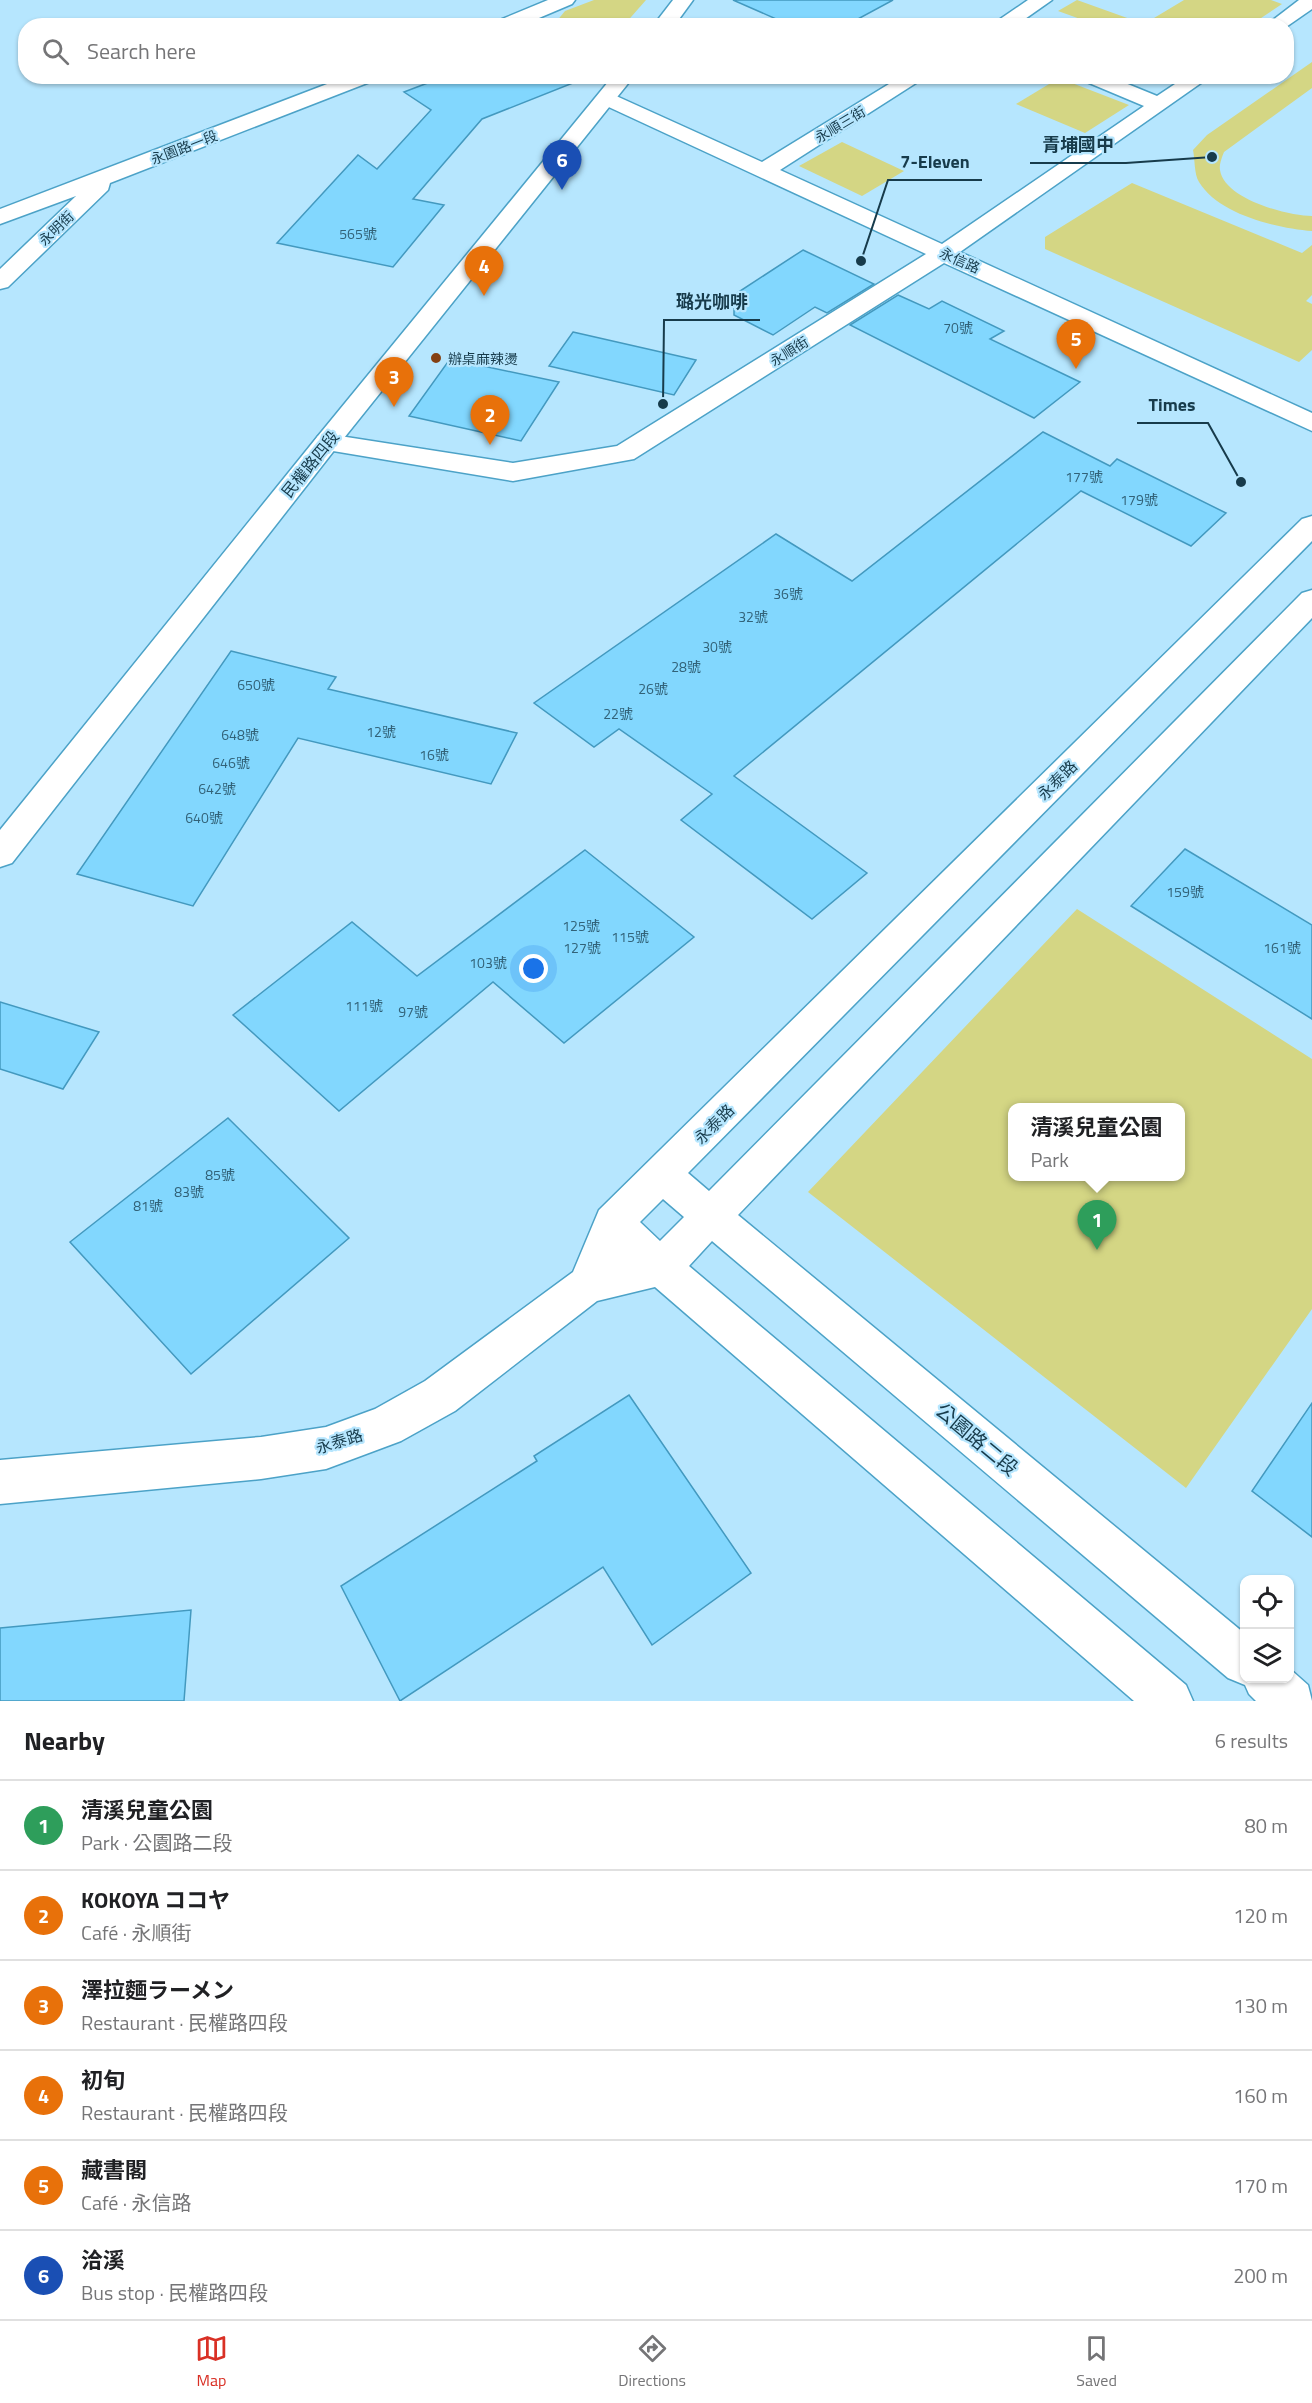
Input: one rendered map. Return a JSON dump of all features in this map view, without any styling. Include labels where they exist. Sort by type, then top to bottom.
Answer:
[{"type":"street","points":[[525,18],[565,0]]},
{"type":"street","points":[[669,18],[683,0]]},
{"type":"street","points":[[1013,18],[1042,0]]},
{"type":"street","points":[[1286,18],[1312,0]]},
{"type":"street","name":"永園路一段","points":[[0,217],[347,84]]},
{"type":"street","name":"永信路","points":[[616,84],[763,171],[1312,423]]},
{"type":"street","name":"民權路四段","points":[[0,854],[327,442],[616,84]]},
{"type":"street","name":"永順三街","points":[[763,171],[904,84]]},
{"type":"street","points":[[1109,84],[1160,105]]},
{"type":"street","name":"永順街","points":[[327,442],[513,472],[626,453],[944,253],[1190,84]]},
{"type":"street","name":"永明街","points":[[0,282],[111,175]]},
{"type":"street","name":"永泰路","points":[[0,1482],[261,1458],[326,1448],[386,1426],[440,1396],[587,1285],[613,1223],[663,1176],[1312,525]]},
{"type":"street","points":[[587,1285],[661,1267],[1312,600]]},
{"type":"street","name":"公園路二段","points":[[663,1176],[1240,1658]]},
{"type":"street","points":[[613,1223],[661,1267],[1170,1701]]},
{"type":"street","points":[[1271,1683],[1292,1701]]},
{"type":"green space","points":[[594,0],[646,0],[630,18],[559,18],[565,11]]},
{"type":"green space","points":[[1077,0],[1127,18],[1078,18],[1058,11]]},
{"type":"green space","points":[[1184,0],[1271,0],[1282,4],[1261,18],[1154,18]]},
{"type":"green space","points":[[1312,62],[1312,88],[1224,152],[1220,170],[1224,180],[1233,189],[1259,204],[1288,213],[1312,216],[1312,231],[1266,223],[1234,211],[1208,193],[1197,179],[1195,171],[1193,150],[1207,135],[1280,84],[1294,84],[1294,75]]},
{"type":"green space","points":[[1049,84],[1075,84],[1129,105],[1085,133],[1016,104]]},
{"type":"green space","points":[[842,142],[904,171],[862,196],[799,166]]},
{"type":"green space","points":[[1132,183],[1302,253],[1312,245],[1312,295],[1306,301],[1312,304],[1312,350],[1299,362],[1045,249],[1045,237]]},
{"type":"green space","points":[[1077,909],[1312,1059],[1312,1309],[1186,1488],[808,1192]]},
{"type":"building","points":[[733,0],[893,0],[860,18],[774,18]]},
{"type":"building","points":[[425,84],[570,84],[482,119],[413,199],[444,205],[393,267],[277,243],[358,155],[377,169],[431,110],[404,92]]},
{"type":"building","points":[[803,250],[874,284],[827,313],[815,307],[773,335],[734,315],[734,295]]},
{"type":"building","points":[[898,295],[929,309],[942,301],[1004,331],[990,339],[1080,382],[1034,418],[850,325]]},
{"type":"building","points":[[573,332],[696,360],[674,395],[549,366]]},
{"type":"building","points":[[450,359],[559,382],[521,441],[409,416]]},
{"type":"building","points":[[1043,432],[1110,466],[1117,459],[1226,513],[1191,546],[1081,491],[734,776],[867,873],[812,919],[681,820],[712,794],[619,729],[594,747],[534,703],[776,534],[852,581]]},
{"type":"building","points":[[231,651],[336,677],[328,689],[517,733],[491,784],[298,738],[193,906],[77,874]]},
{"type":"building","points":[[1185,849],[1312,925],[1312,1019],[1131,906]]},
{"type":"building","points":[[585,850],[694,937],[564,1043],[493,982],[339,1111],[233,1015],[352,922],[417,976]]},
{"type":"building","points":[[0,1002],[99,1032],[63,1089],[0,1069]]},
{"type":"building","points":[[228,1118],[349,1238],[191,1374],[70,1242]]},
{"type":"building","points":[[629,1395],[751,1573],[652,1645],[603,1567],[400,1701],[341,1586],[537,1461],[534,1456]]},
{"type":"building","points":[[1312,1403],[1312,1537],[1252,1491]]},
{"type":"building","points":[[191,1610],[184,1701],[0,1701],[0,1628]]},
{"type":"place","name":"青埔國中","points":[[1212,157]]},
{"type":"place","name":"洽溪","points":[[562,190]]},
{"type":"place","name":"7-Eleven","points":[[861,261]]},
{"type":"place","name":"初旬","points":[[484,296]]},
{"type":"place","name":"辦桌麻辣燙","points":[[436,358]]},
{"type":"place","name":"藏書閣","points":[[1076,369]]},
{"type":"place","name":"璐光咖啡","points":[[663,404]]},
{"type":"place","name":"澤拉麵ラーメン","points":[[394,407]]},
{"type":"place","name":"KOKOYA ココヤ","points":[[490,445]]},
{"type":"place","name":"Times","points":[[1241,482]]},
{"type":"place","name":"清溪兒童公園","points":[[1097,1250]]}]
